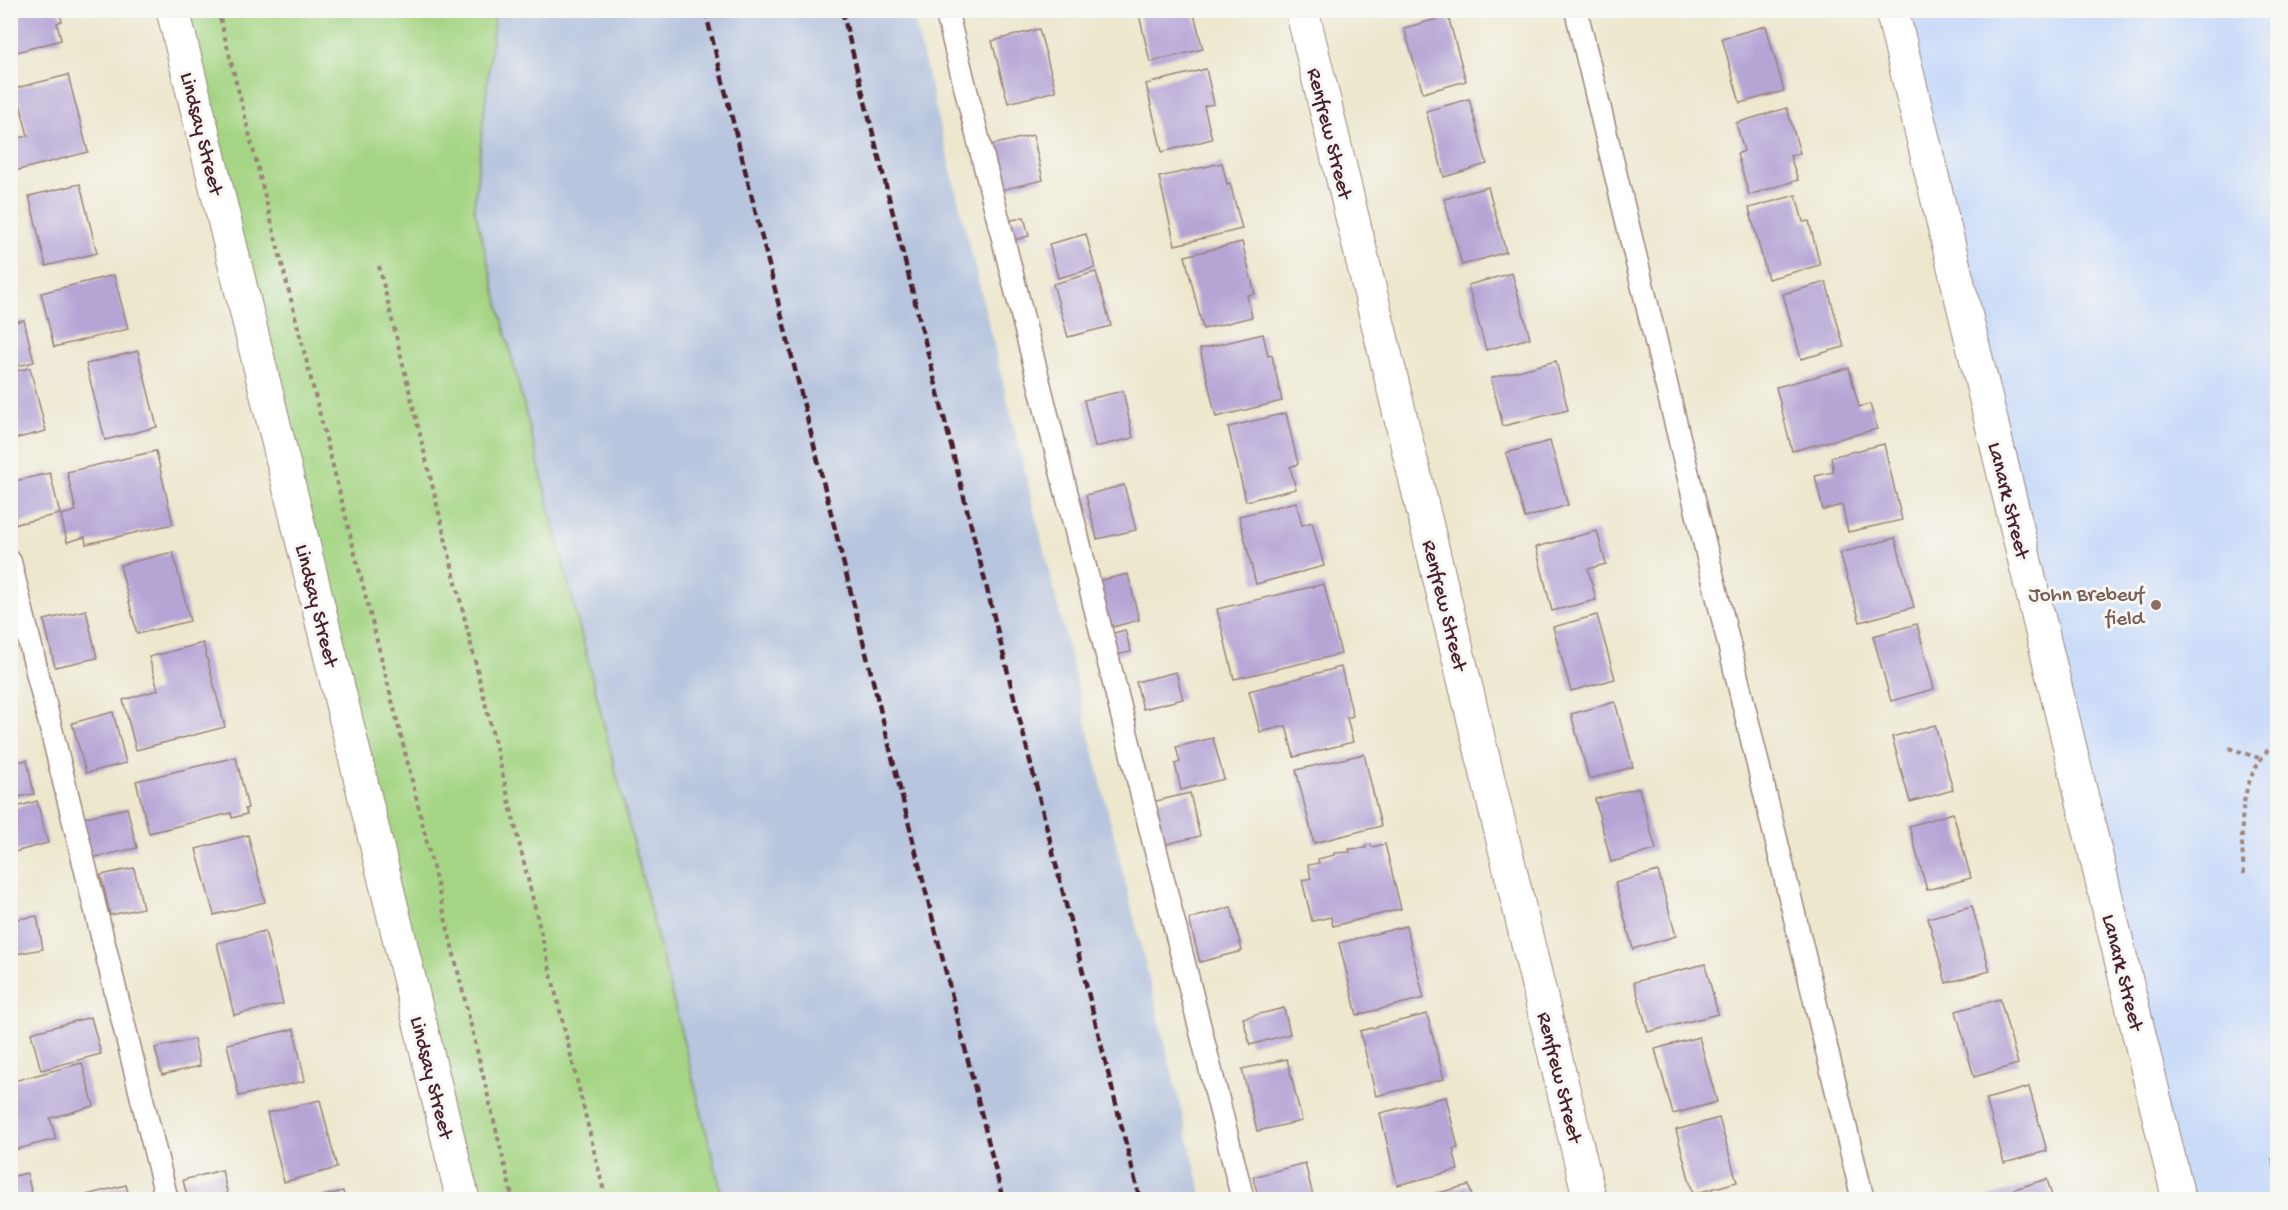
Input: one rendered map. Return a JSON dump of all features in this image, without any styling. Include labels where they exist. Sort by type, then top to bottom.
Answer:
[{"type":"street","name":"Lindsay Street","points":[[173,10],[463,1200]]},
{"type":"street","name":"Renfrew Street","points":[[1302,10],[1590,1200]]},
{"type":"street","name":"Lanark Street","points":[[1892,10],[2179,1200]]},
{"type":"lane","points":[[946,10],[1243,1200]]},
{"type":"lane","points":[[1575,10],[1863,1200]]},
{"type":"lane","points":[[10,562],[167,1200]]},
{"type":"path","points":[[218,10],[409,768],[513,1200]]},
{"type":"path","points":[[379,266],[606,1200]]},
{"type":"path","points":[[2244,874],[2241,827],[2251,772],[2259,758],[2277,740]]},
{"type":"path","points":[[2229,748],[2259,758]]},
{"type":"shaded area","points":[[495,11],[912,11],[1203,1199],[723,1199],[474,207]]},
{"type":"shaded area","name":"John Brebeuf field","points":[[1892,11],[2277,11],[2277,1199],[2179,1199]]},
{"type":"green space","points":[[173,11],[495,11],[474,207],[723,1199],[463,1199]]},
{"type":"building","points":[[10,10],[59,10],[62,21],[57,23],[61,40],[10,54]]},
{"type":"building","points":[[992,10],[1008,10],[1009,11],[994,15]]},
{"type":"building","points":[[1138,10],[1193,10],[1203,49],[1150,62]]},
{"type":"building","points":[[1448,16],[1466,81],[1423,93],[1404,28]]},
{"type":"building","points":[[1766,26],[1784,91],[1740,103],[1722,38]]},
{"type":"building","points":[[1039,29],[1056,91],[1008,103],[992,41]]},
{"type":"building","points":[[1206,69],[1214,104],[1204,106],[1212,139],[1162,152],[1146,84]]},
{"type":"building","points":[[68,75],[88,152],[15,171],[10,140],[28,136],[16,88]]},
{"type":"building","points":[[1469,99],[1487,164],[1444,177],[1426,111]]},
{"type":"building","points":[[1787,108],[1800,153],[1790,156],[1798,180],[1749,195],[1737,154],[1744,151],[1736,123]]},
{"type":"building","points":[[1033,135],[1043,180],[1001,190],[991,145]]},
{"type":"building","points":[[1222,163],[1227,184],[1230,183],[1242,229],[1175,245],[1159,177]]},
{"type":"building","points":[[80,184],[97,253],[46,266],[29,196]]},
{"type":"building","points":[[1488,187],[1506,252],[1462,265],[1444,199]]},
{"type":"building","points":[[1796,195],[1803,222],[1809,221],[1820,265],[1768,279],[1749,208]]},
{"type":"building","points":[[1024,217],[1029,236],[1010,241],[1005,222]]},
{"type":"building","points":[[1086,234],[1095,268],[1058,278],[1049,244]]},
{"type":"building","points":[[1242,242],[1255,294],[1247,295],[1252,317],[1203,329],[1185,256]]},
{"type":"building","points":[[1096,272],[1111,326],[1068,337],[1053,284]]},
{"type":"building","points":[[1512,273],[1530,338],[1486,350],[1468,285]]},
{"type":"building","points":[[114,275],[128,329],[54,347],[41,293]]},
{"type":"building","points":[[1826,282],[1844,347],[1801,359],[1783,294]]},
{"type":"building","points":[[24,320],[34,362],[10,368],[10,323]]},
{"type":"building","points":[[1263,334],[1268,356],[1272,355],[1282,401],[1216,417],[1200,349]]},
{"type":"building","points":[[138,351],[157,427],[105,440],[86,364]]},
{"type":"building","points":[[1556,361],[1568,410],[1503,426],[1491,378]]},
{"type":"building","points":[[30,368],[46,431],[10,440],[10,372]]},
{"type":"building","points":[[1849,368],[1859,407],[1870,404],[1877,429],[1792,451],[1776,387]]},
{"type":"building","points":[[1123,391],[1133,438],[1095,447],[1084,400]]},
{"type":"building","points":[[1286,413],[1298,464],[1290,467],[1296,489],[1246,501],[1228,427]]},
{"type":"building","points":[[1550,441],[1568,505],[1525,518],[1506,453]]},
{"type":"building","points":[[1884,444],[1902,520],[1848,532],[1842,505],[1823,510],[1815,476],[1834,472],[1831,457]]},
{"type":"building","points":[[156,451],[173,524],[86,544],[85,537],[67,542],[61,515],[76,511],[67,472]]},
{"type":"building","points":[[50,473],[60,514],[16,524],[10,501],[10,482]]},
{"type":"building","points":[[1124,485],[1136,530],[1097,539],[1086,495]]},
{"type":"building","points":[[1296,502],[1302,525],[1312,522],[1324,566],[1256,584],[1239,516]]},
{"type":"building","points":[[1597,531],[1606,564],[1588,569],[1596,600],[1552,611],[1536,547]]},
{"type":"building","points":[[1895,538],[1914,607],[1860,622],[1840,553]]},
{"type":"building","points":[[173,552],[190,621],[137,634],[120,565]]},
{"type":"building","points":[[1128,574],[1139,620],[1105,629],[1094,582]]},
{"type":"building","points":[[1324,584],[1341,654],[1234,679],[1217,609]]},
{"type":"building","points":[[86,610],[97,658],[55,667],[44,620]]},
{"type":"building","points":[[1597,615],[1615,679],[1571,691],[1553,627]]},
{"type":"building","points":[[1917,624],[1934,689],[1891,701],[1873,636]]},
{"type":"building","points":[[1125,630],[1131,652],[1115,655],[1110,634]]},
{"type":"building","points":[[203,643],[225,727],[136,750],[123,700],[158,690],[149,657]]},
{"type":"building","points":[[1341,667],[1353,716],[1347,718],[1353,742],[1294,757],[1286,726],[1260,732],[1249,691]]},
{"type":"building","points":[[1176,672],[1183,699],[1143,709],[1136,682]]},
{"type":"building","points":[[1615,702],[1633,767],[1589,779],[1571,714]]},
{"type":"building","points":[[113,712],[126,763],[86,773],[72,723]]},
{"type":"building","points":[[1935,725],[1953,790],[1910,802],[1892,737]]},
{"type":"building","points":[[1213,738],[1224,779],[1181,790],[1175,764],[1180,762],[1176,747]]},
{"type":"building","points":[[1364,754],[1381,826],[1314,843],[1296,770]]},
{"type":"building","points":[[236,757],[248,808],[245,809],[247,814],[232,818],[231,813],[149,833],[136,781]]},
{"type":"building","points":[[27,760],[34,794],[12,798],[10,763]]},
{"type":"building","points":[[1639,788],[1656,850],[1611,862],[1595,799]]},
{"type":"building","points":[[1190,793],[1200,836],[1158,846],[1148,803]]},
{"type":"building","points":[[37,801],[48,843],[14,852],[10,838],[10,809]]},
{"type":"building","points":[[127,808],[137,848],[91,858],[82,818]]},
{"type":"building","points":[[1953,813],[1971,878],[1927,890],[1909,826]]},
{"type":"building","points":[[248,835],[265,902],[214,915],[196,849]]},
{"type":"building","points":[[1371,844],[1372,847],[1385,844],[1401,909],[1333,926],[1331,917],[1312,921],[1302,880],[1311,878],[1308,865],[1319,863],[1318,859],[1334,855],[1334,853],[1350,852],[1349,849],[1366,848],[1365,846]]},
{"type":"building","points":[[134,868],[143,908],[110,915],[101,875]]},
{"type":"building","points":[[1658,871],[1676,936],[1633,949],[1615,883]]},
{"type":"building","points":[[1972,906],[1990,971],[1946,983],[1928,918]]},
{"type":"building","points":[[1231,907],[1242,951],[1200,962],[1189,919]]},
{"type":"building","points":[[37,916],[43,949],[10,955],[10,920]]},
{"type":"building","points":[[1406,926],[1424,998],[1357,1015],[1339,943]]},
{"type":"building","points":[[265,931],[283,1004],[234,1015],[217,943]]},
{"type":"building","points":[[1705,964],[1718,1014],[1648,1032],[1634,982]]},
{"type":"building","points":[[2000,999],[2018,1064],[1974,1077],[1956,1011]]},
{"type":"building","points":[[1284,1008],[1290,1034],[1250,1045],[1243,1018]]},
{"type":"building","points":[[1427,1014],[1444,1079],[1376,1096],[1360,1031]]},
{"type":"building","points":[[91,1017],[101,1054],[41,1070],[31,1033]]},
{"type":"building","points":[[294,1029],[305,1081],[239,1096],[227,1044]]},
{"type":"building","points":[[1699,1037],[1717,1102],[1673,1114],[1655,1049]]},
{"type":"building","points":[[194,1039],[200,1066],[162,1075],[155,1048]]},
{"type":"building","points":[[1287,1059],[1302,1121],[1257,1131],[1242,1069]]},
{"type":"building","points":[[82,1063],[94,1106],[50,1118],[56,1139],[10,1151],[10,1082]]},
{"type":"building","points":[[2029,1087],[2047,1151],[2004,1163],[1986,1099]]},
{"type":"building","points":[[1446,1097],[1458,1148],[1453,1149],[1458,1170],[1397,1185],[1380,1113]]},
{"type":"building","points":[[320,1100],[337,1168],[284,1182],[267,1113]]},
{"type":"building","points":[[1719,1118],[1737,1182],[1693,1194],[1676,1130]]},
{"type":"building","points":[[2278,1158],[2278,1180],[2277,1180],[2272,1159]]},
{"type":"building","points":[[1305,1163],[1314,1200],[1259,1200],[1253,1177]]},
{"type":"building","points":[[222,1170],[229,1200],[188,1200],[183,1180]]},
{"type":"building","points":[[27,1173],[33,1200],[10,1200],[10,1177]]},
{"type":"building","points":[[2047,1179],[2053,1200],[1989,1200],[1989,1197]]},
{"type":"building","points":[[126,1185],[130,1200],[87,1200],[86,1195]]},
{"type":"building","points":[[1469,1185],[1473,1200],[1414,1200],[1414,1199]]},
{"type":"building","points":[[343,1191],[345,1200],[311,1200],[311,1199]]},
{"type":"railway","points":[[705,10],[1003,1200]]},
{"type":"railway","points":[[842,10],[1140,1200]]},
{"type":"place","name":"John Brebeuf field","points":[[2156,605]]}]
